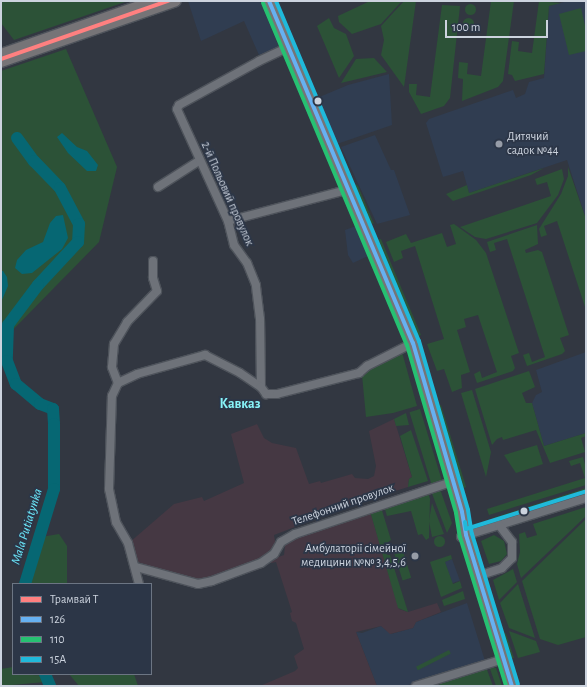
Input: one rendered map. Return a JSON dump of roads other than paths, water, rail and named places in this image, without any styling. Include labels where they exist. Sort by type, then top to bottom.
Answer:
[{"type":"main road","points":[[1,54],[153,1]]},
{"type":"main road","points":[[1,62],[176,1]]},
{"type":"main road","points":[[264,1],[348,190]]},
{"type":"main road","points":[[269,1],[411,343],[451,482],[463,536],[501,659],[512,686]]},
{"type":"main road","points":[[463,536],[478,576],[507,686]]},
{"type":"street","name":"2-й Польовий провулок","points":[[261,387],[257,291],[250,269],[234,245],[228,221],[199,161],[177,110],[179,105],[285,49]]},
{"type":"street","points":[[158,187],[199,161]]},
{"type":"street","points":[[228,221],[348,190]]},
{"type":"street","points":[[139,583],[136,567],[128,543],[116,522],[109,489],[112,405],[118,383],[112,367],[114,344],[127,322],[157,291],[153,278],[153,261]]},
{"type":"street","points":[[118,383],[137,374],[205,355],[261,387],[266,394],[277,394],[352,375],[411,343]]},
{"type":"street","name":"Телефонний провулок","points":[[136,567],[198,584],[212,581],[261,563],[274,554],[281,542],[295,534],[451,482]]},
{"type":"street","points":[[463,536],[586,498]]},
{"type":"street","points":[[478,576],[502,568],[512,558],[512,542],[499,525]]},
{"type":"street","points":[[416,686],[501,659]]},
{"type":"water","points":[[62,133],[77,147],[87,151],[98,165],[96,171],[87,171],[68,153],[57,137]]},
{"type":"water","points":[[63,215],[68,238],[62,249],[32,273],[22,274],[15,268],[17,260],[26,250],[43,242],[50,223],[56,216]]},
{"type":"water","points":[[1,271],[3,271],[7,277],[8,286],[1,302]]},
{"type":"waterway","name":"Mala Putiatynka","points":[[17,138],[34,161],[60,188],[79,224],[78,242],[38,285],[8,325],[7,361],[16,384],[40,404],[53,409],[54,489],[25,583]]},
{"type":"waterway","name":"Mala Putiatynka","points":[[45,675],[50,686]]},
{"type":"tram line","name":"Т","points":[[1,59],[168,1]]},
{"type":"place","name":"Дитячий садок №44","points":[[499,144]]},
{"type":"place","name":"Амбулаторії сімейної медицини №№ 3,4,5,6","points":[[415,556]]},
{"type":"district","name":"Кавказ","points":[[240,404]]}]
